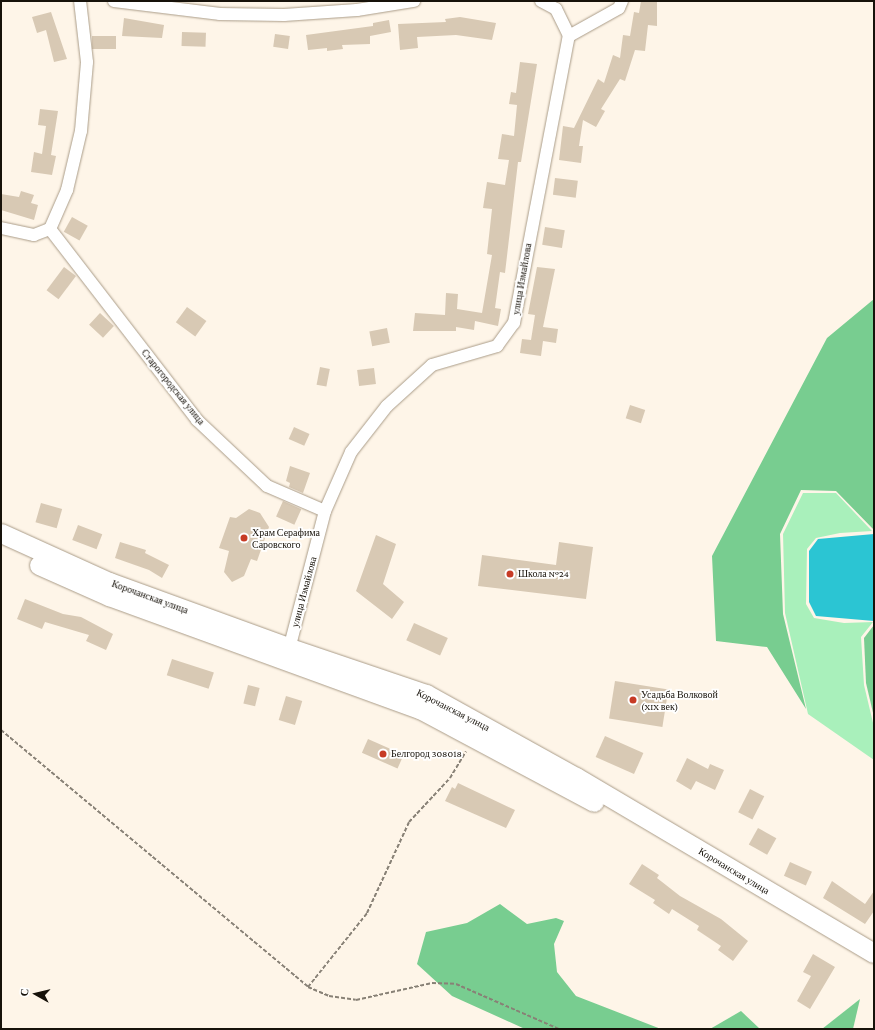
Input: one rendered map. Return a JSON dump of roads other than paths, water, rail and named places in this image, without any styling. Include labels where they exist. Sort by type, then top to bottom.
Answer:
[{"type":"main road","name":"Корочанская улица","points":[[1,533],[109,582],[420,709],[475,736],[874,967]]},
{"type":"main road","name":"Корочанская улица","points":[[1,548],[109,596],[288,655],[440,702],[569,773],[874,953]]},
{"type":"street","points":[[1,228],[34,235],[50,229],[67,190],[81,131],[87,62],[80,1]]},
{"type":"street","points":[[114,1],[220,14],[284,15],[357,10],[414,1]]},
{"type":"street","points":[[541,1],[556,9],[569,36],[618,8],[622,1]]},
{"type":"street","name":"улица Измайлова","points":[[288,655],[325,511],[351,452],[387,406],[432,365],[497,346],[514,323],[556,94],[569,36]]},
{"type":"street","name":"Старогородская улица","points":[[50,229],[197,420],[267,486],[325,511]]},
{"type":"water","points":[[874,534],[874,621],[816,616],[809,602],[809,551],[818,539]]},
{"type":"place","name":"Храм Серафима Саровского","points":[[244,538]]},
{"type":"place","name":"Школа №24","points":[[510,574]]},
{"type":"place","name":"Усадьба Волковой (XIX век)","points":[[633,700]]},
{"type":"place","name":"Белгород 308018","points":[[383,754]]}]
